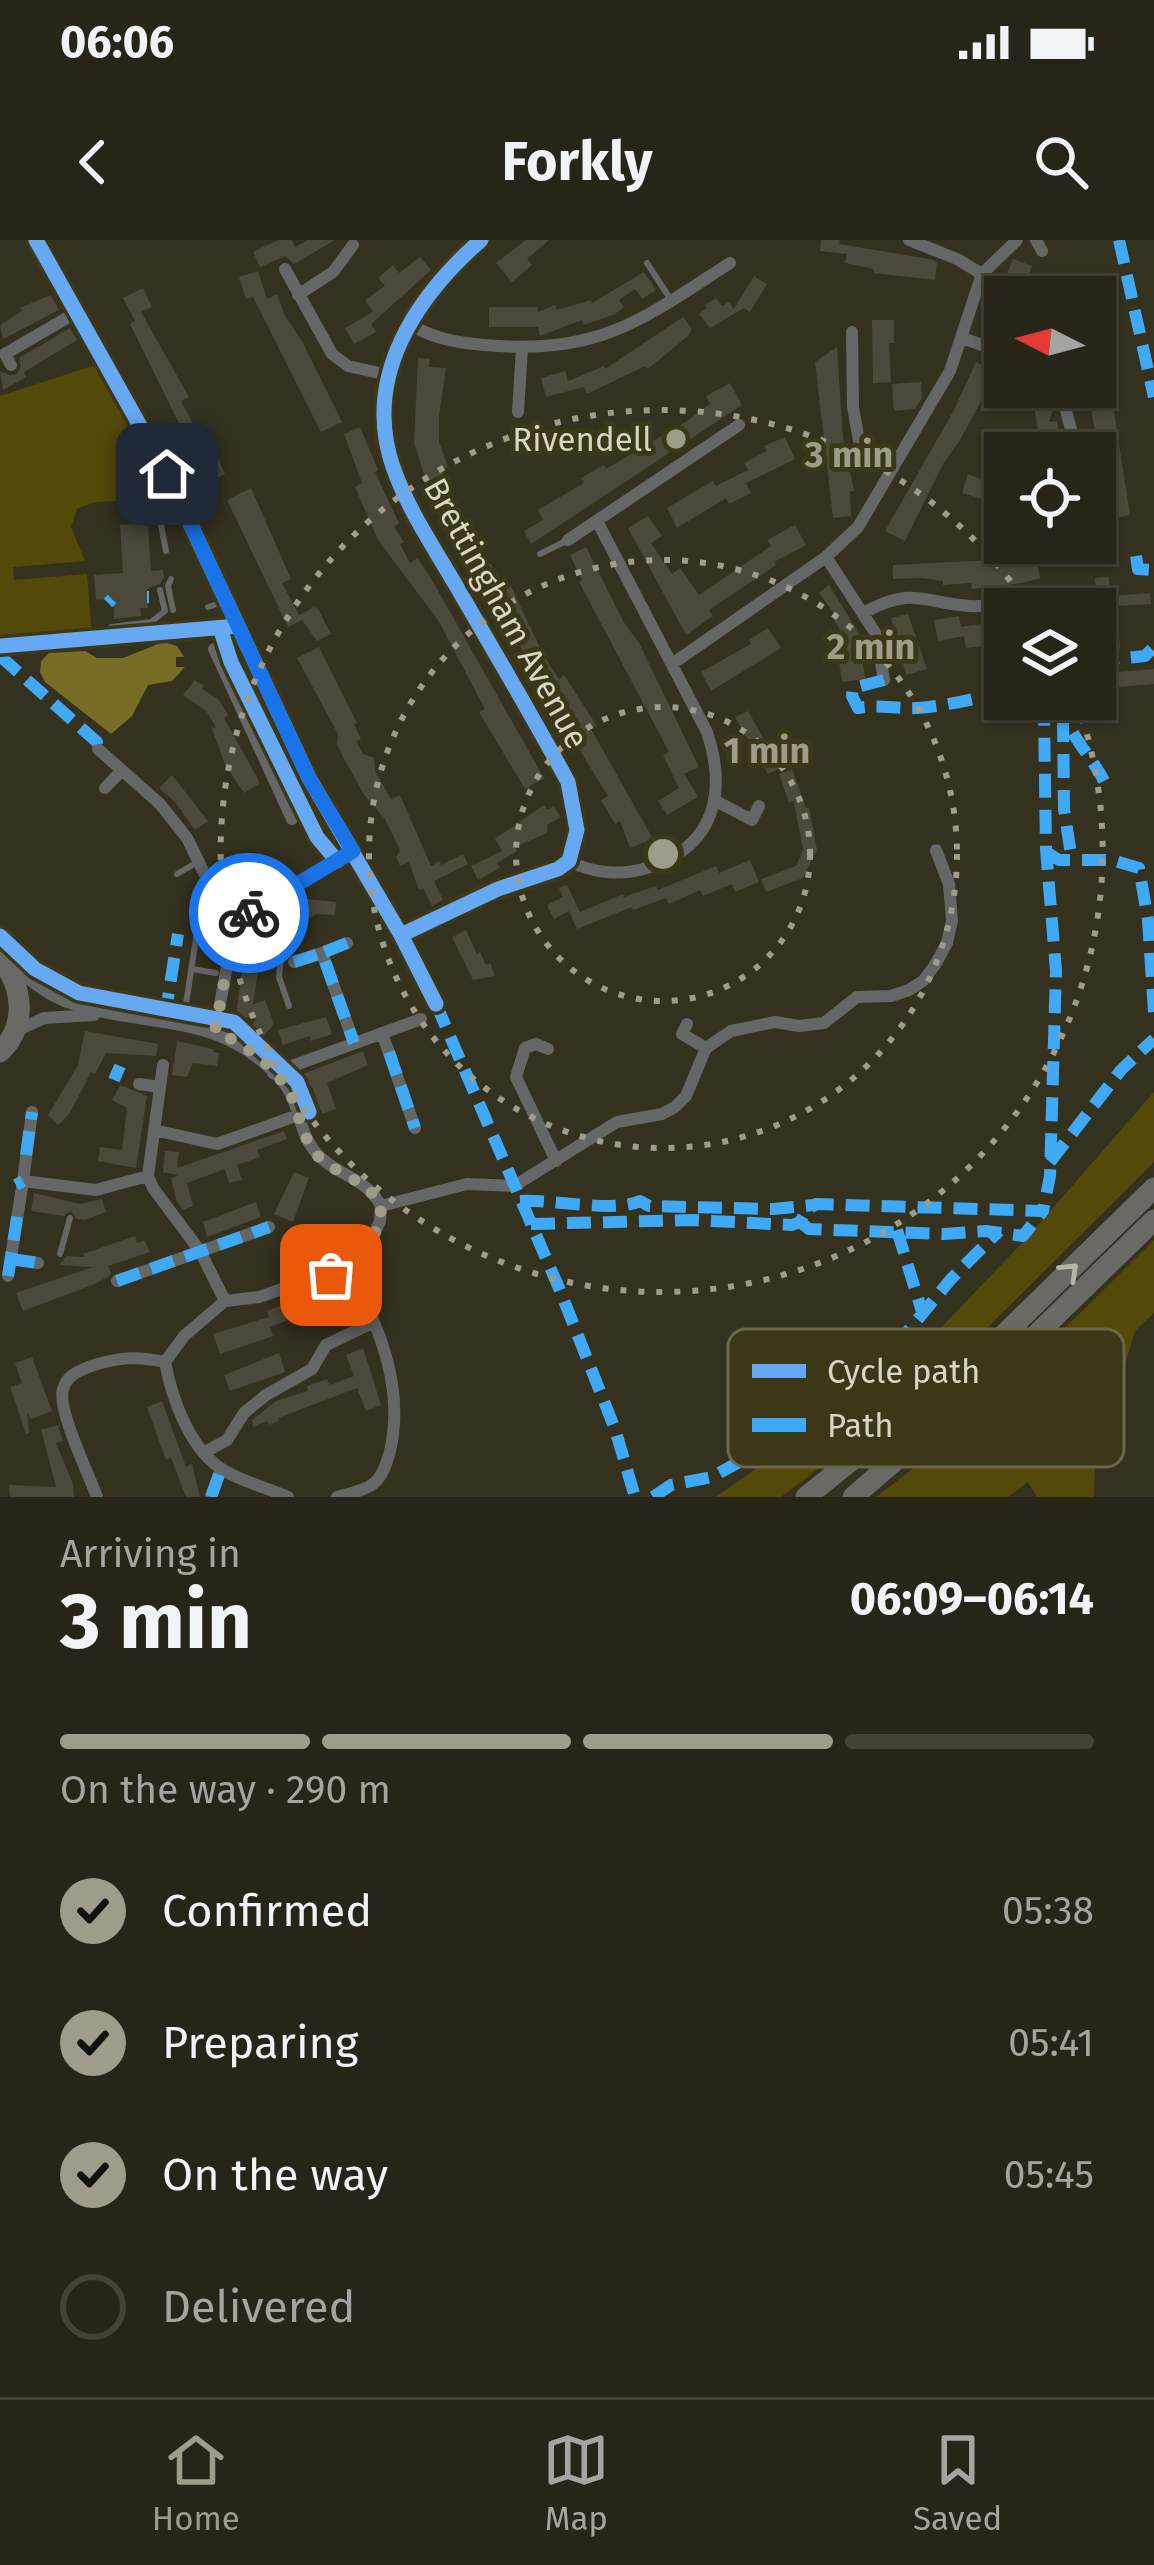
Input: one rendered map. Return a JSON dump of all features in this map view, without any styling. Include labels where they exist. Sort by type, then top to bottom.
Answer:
[{"type":"highway","points":[[0,1052],[18,1030],[18,991],[2,960]]},
{"type":"highway","points":[[1010,1329],[1154,1189]]},
{"type":"highway","points":[[1042,1329],[1154,1220]]},
{"type":"highway","points":[[806,1497],[843,1467]]},
{"type":"highway","points":[[854,1497],[888,1467]]},
{"type":"street","points":[[36,240],[186,512],[217,604],[251,652],[309,778],[436,1004]]},
{"type":"street","name":"Brettingham Avenue","points":[[481,240],[427,295],[409,324],[388,375],[384,419],[392,465],[410,506],[568,782],[578,830],[569,861]]},
{"type":"street","points":[[909,240],[982,274]]},
{"type":"street","points":[[672,664],[826,556],[871,509],[891,467],[939,392],[982,274],[1017,240]]},
{"type":"street","points":[[277,288],[333,272],[346,248]]},
{"type":"street","points":[[409,324],[449,341],[522,347],[587,342],[671,301],[720,264]]},
{"type":"street","points":[[292,282],[323,340],[340,361],[388,375]]},
{"type":"street","points":[[6,355],[77,312]]},
{"type":"street","points":[[962,338],[984,346]]},
{"type":"street","points":[[848,340],[859,441],[891,467]]},
{"type":"street","points":[[518,412],[522,347]]},
{"type":"street","points":[[568,540],[714,449],[739,425]]},
{"type":"street","points":[[401,935],[569,861],[584,868],[626,873],[662,863],[696,841],[714,800],[717,762],[707,732],[597,521]]},
{"type":"street","points":[[826,556],[877,634],[878,671]]},
{"type":"street","points":[[865,612],[911,596],[984,605]]},
{"type":"street","points":[[214,650],[292,819]]},
{"type":"street","points":[[222,666],[251,652]]},
{"type":"street","points":[[98,748],[160,804],[187,838],[228,922],[231,945],[215,1031]]},
{"type":"street","points":[[105,788],[122,770]]},
{"type":"street","points":[[714,800],[749,826],[759,806]]},
{"type":"street","points":[[381,1206],[467,1184],[514,1186],[617,1122],[675,1107],[686,1096],[706,1048],[730,1030],[775,1022],[824,1023],[857,997],[890,996],[923,981],[947,944],[952,921],[949,884],[936,850]]},
{"type":"street","points":[[228,922],[269,910],[353,851]]},
{"type":"street","points":[[294,962],[347,943]]},
{"type":"street","points":[[322,953],[355,1043]]},
{"type":"street","points":[[2,960],[59,999],[107,1014],[215,1031],[237,1040],[291,1093],[315,1152],[328,1165],[364,1183],[381,1206],[380,1221],[354,1280],[393,1379],[397,1418],[386,1466],[372,1485],[338,1497]]},
{"type":"street","points":[[18,1030],[44,1018],[107,1014]]},
{"type":"street","points":[[273,1073],[421,1019]]},
{"type":"street","points":[[382,1033],[415,1128]]},
{"type":"street","points":[[682,1034],[706,1048]]},
{"type":"street","points":[[548,1048],[529,1044],[515,1076],[556,1161]]},
{"type":"street","points":[[163,1065],[148,1176],[200,1251],[225,1301]]},
{"type":"street","points":[[139,1084],[160,1087]]},
{"type":"street","points":[[8,1276],[32,1112]]},
{"type":"street","points":[[154,1130],[217,1144],[298,1115]]},
{"type":"street","points":[[30,1127],[47,1130]]},
{"type":"street","points":[[23,1181],[109,1189],[148,1176]]},
{"type":"street","points":[[117,1281],[268,1226]]},
{"type":"street","points":[[11,1258],[38,1263]]},
{"type":"street","points":[[166,1362],[184,1336],[225,1301],[259,1297],[317,1277],[354,1280]]},
{"type":"street","points":[[206,1452],[227,1440],[244,1413],[266,1395],[312,1369],[326,1345],[372,1323]]},
{"type":"street","points":[[97,1497],[63,1404],[65,1384],[78,1371],[116,1358],[166,1362]]},
{"type":"street","points":[[166,1362],[187,1429],[221,1469],[287,1497]]},
{"type":"street","points":[[211,1497],[221,1469]]},
{"type":"lane","points":[[647,263],[671,301]]},
{"type":"lane","points":[[162,523],[186,512]]},
{"type":"lane","points":[[137,518],[155,517],[162,523],[166,550]]},
{"type":"lane","points":[[540,554],[568,540]]},
{"type":"lane","points":[[171,579],[173,610]]},
{"type":"lane","points":[[110,627],[151,622],[165,611],[160,590]]},
{"type":"lane","points":[[177,874],[200,862]]},
{"type":"lane","points":[[280,931],[286,944],[279,976],[289,1006]]},
{"type":"lane","points":[[286,944],[301,936]]},
{"type":"lane","points":[[186,1004],[196,938]]},
{"type":"lane","points":[[192,969],[216,973]]},
{"type":"lane","points":[[72,1202],[74,1187]]},
{"type":"lane","points":[[61,1253],[70,1217]]},
{"type":"shaded area","points":[[98,364],[169,499],[95,502],[77,509],[71,527],[85,561],[13,567],[14,580],[87,574],[92,633],[0,640],[0,396]]},
{"type":"shaded area","points":[[163,642],[177,646],[184,657],[176,657],[176,667],[185,667],[172,681],[148,685],[132,716],[111,734],[45,682],[40,672],[41,661],[49,653],[85,651],[97,658],[123,658]]},
{"type":"shaded area","points":[[1154,1092],[1154,1162],[986,1329],[940,1329]]},
{"type":"shaded area","points":[[1154,1240],[1154,1313],[1135,1331],[1124,1368],[1124,1329],[1064,1329]]},
{"type":"shaded area","points":[[758,1467],[821,1467],[781,1497],[716,1497]]},
{"type":"shaded area","points":[[915,1467],[1095,1467],[1094,1497],[1037,1497],[1028,1482],[1008,1497],[876,1497]]},
{"type":"building","points":[[278,240],[292,240],[295,247],[308,240],[335,240],[294,264],[285,256],[260,267],[253,252]]},
{"type":"building","points":[[526,240],[549,240],[527,259],[532,265],[512,282],[496,263]]},
{"type":"building","points":[[821,240],[929,259],[937,262],[935,280],[874,273],[874,269],[845,263],[847,254],[820,251]]},
{"type":"building","points":[[420,257],[431,270],[371,324],[376,332],[354,344],[345,328],[373,312],[365,300],[385,286],[378,278],[393,265],[399,273]]},
{"type":"building","points":[[1013,259],[1032,266],[1028,276],[1006,276]]},
{"type":"building","points":[[258,271],[267,299],[277,294],[342,422],[321,432],[253,297],[246,299],[239,277]]},
{"type":"building","points":[[644,272],[656,290],[642,299],[635,289],[619,300],[624,307],[615,314],[584,325],[582,320],[540,336],[538,327],[489,327],[489,307],[538,307],[538,312],[555,305],[557,310],[592,303]]},
{"type":"building","points":[[754,276],[767,284],[750,312],[744,308],[710,328],[699,314],[705,305],[716,298],[722,306],[729,302],[734,309]]},
{"type":"building","points":[[143,288],[152,307],[141,312],[189,397],[181,401],[211,458],[217,456],[225,474],[208,482],[130,324],[135,321],[123,298]]},
{"type":"building","points":[[51,295],[59,310],[3,339],[0,325],[20,308]]},
{"type":"building","points":[[683,317],[692,329],[688,336],[648,369],[645,366],[587,394],[584,387],[546,397],[541,378],[565,371],[568,381],[605,369]]},
{"type":"building","points":[[872,320],[894,320],[894,343],[889,343],[891,382],[873,383]]},
{"type":"building","points":[[70,328],[77,340],[3,390],[0,371],[17,374],[19,358]]},
{"type":"building","points":[[837,347],[843,438],[854,491],[850,492],[851,516],[833,518],[815,362]]},
{"type":"building","points":[[418,358],[430,359],[429,367],[446,368],[439,442],[448,467],[442,469],[448,493],[459,514],[455,516],[503,581],[507,578],[544,656],[559,679],[564,675],[597,726],[591,729],[653,839],[630,848],[620,821],[615,824],[601,800],[608,796],[577,746],[585,741],[567,710],[560,714],[433,501],[414,443]]},
{"type":"building","points":[[976,362],[984,366],[984,396],[905,541],[885,531]]},
{"type":"building","points":[[921,382],[922,398],[915,409],[894,411],[892,384]]},
{"type":"building","points":[[730,383],[742,405],[531,544],[524,531],[543,520],[538,510],[584,483],[581,478],[604,465],[606,469],[687,421],[710,404],[706,396]]},
{"type":"building","points":[[1034,408],[1054,408],[1049,422],[1057,421],[1059,432],[1038,432]]},
{"type":"building","points":[[1091,408],[1113,408],[1130,515],[1116,518],[1116,432],[1095,432]]},
{"type":"building","points":[[360,427],[399,523],[394,526],[404,542],[400,544],[410,563],[418,558],[433,582],[544,778],[525,789],[479,712],[485,709],[438,620],[378,540],[355,487],[362,483],[344,434]]},
{"type":"building","points":[[785,437],[795,459],[746,483],[751,493],[729,504],[726,498],[677,528],[667,508],[713,481],[716,486],[748,470],[744,463],[767,451],[764,446]]},
{"type":"building","points":[[968,474],[984,480],[984,499],[962,493]]},
{"type":"building","points":[[251,488],[291,579],[282,583],[299,615],[318,609],[331,634],[317,641],[302,620],[288,627],[227,500]]},
{"type":"building","points":[[648,516],[662,536],[651,543],[672,574],[680,568],[699,595],[771,546],[767,540],[795,525],[806,545],[774,562],[776,565],[709,610],[713,616],[686,635],[628,528]]},
{"type":"building","points":[[120,525],[148,526],[151,571],[163,570],[164,577],[147,589],[148,608],[140,608],[141,616],[114,619],[113,599],[96,600],[94,575],[123,573]]},
{"type":"building","points":[[586,547],[699,767],[684,774],[698,797],[667,815],[658,801],[679,788],[663,755],[669,752],[579,582],[570,555]]},
{"type":"building","points":[[984,560],[993,565],[1038,564],[1040,578],[972,589],[971,583],[893,579],[893,565]]},
{"type":"building","points":[[1109,577],[1110,588],[1096,588],[1095,578]]},
{"type":"building","points":[[829,585],[859,633],[865,679],[842,682],[836,640],[846,639],[819,593]]},
{"type":"building","points":[[1150,593],[1151,604],[1117,606],[1120,649],[1116,649],[1116,596]]},
{"type":"building","points":[[908,614],[927,669],[906,675],[891,618]]},
{"type":"building","points":[[959,616],[961,627],[984,624],[984,646],[966,648],[964,636],[938,641],[934,620]]},
{"type":"building","points":[[768,628],[781,648],[711,691],[701,672],[751,644],[749,640]]},
{"type":"building","points":[[319,647],[357,723],[361,739],[356,741],[363,754],[374,758],[375,771],[391,799],[400,795],[431,866],[463,854],[468,864],[434,881],[443,900],[432,906],[423,888],[419,890],[409,862],[400,866],[396,857],[400,850],[385,819],[365,796],[343,757],[338,734],[297,658]]},
{"type":"building","points":[[1154,669],[1154,684],[1116,687],[1116,672]]},
{"type":"building","points":[[195,680],[219,700],[258,779],[259,784],[244,793],[225,764],[212,729],[216,727],[206,711],[183,695]]},
{"type":"building","points":[[748,711],[780,768],[768,774],[735,717]]},
{"type":"building","points":[[792,769],[809,808],[817,850],[803,878],[766,892],[761,879],[796,866],[803,850],[794,801],[789,803],[779,774]]},
{"type":"building","points":[[172,775],[208,821],[195,830],[159,788]]},
{"type":"building","points":[[544,805],[548,810],[554,806],[561,817],[547,825],[547,833],[515,847],[517,851],[497,863],[500,868],[478,880],[471,866],[502,851],[495,839]]},
{"type":"building","points":[[750,860],[759,882],[735,892],[732,884],[703,896],[700,890],[669,904],[666,898],[632,907],[577,929],[569,911],[554,919],[547,905],[563,897],[559,888],[567,885],[580,912],[623,894],[656,886],[658,890],[716,866],[719,873]]},
{"type":"building","points":[[306,899],[336,902],[335,915],[317,914],[263,940],[255,925]]},
{"type":"building","points":[[466,930],[495,976],[473,980],[452,937]]},
{"type":"building","points":[[246,938],[263,940],[253,1004],[265,1000],[274,1024],[260,1040],[248,1030],[257,1019],[236,1016]]},
{"type":"building","points":[[326,1017],[332,1034],[283,1045],[278,1030]]},
{"type":"building","points":[[85,1031],[158,1044],[156,1056],[106,1053],[58,1125],[48,1115],[78,1065]]},
{"type":"building","points":[[177,1041],[213,1049],[219,1053],[217,1066],[193,1063],[187,1077],[172,1075]]},
{"type":"building","points":[[363,1051],[368,1065],[327,1083],[336,1109],[322,1114],[312,1086],[304,1089],[300,1075]]},
{"type":"building","points":[[120,1085],[147,1096],[136,1168],[98,1161],[100,1147],[122,1150],[127,1108],[112,1100]]},
{"type":"building","points":[[284,1131],[287,1139],[257,1150],[260,1157],[237,1165],[242,1180],[229,1183],[225,1169],[187,1183],[193,1206],[183,1210],[177,1202],[171,1178],[178,1175],[163,1172],[165,1151],[179,1152],[177,1168]]},
{"type":"building","points":[[294,1172],[309,1178],[293,1222],[274,1214]]},
{"type":"building","points":[[34,1193],[80,1204],[102,1199],[106,1212],[85,1220],[71,1211],[63,1216],[31,1211]]},
{"type":"building","points":[[256,1202],[261,1217],[207,1237],[203,1222]]},
{"type":"building","points":[[135,1236],[137,1243],[145,1241],[150,1252],[108,1266],[108,1277],[92,1285],[23,1311],[16,1293],[93,1267],[59,1265],[67,1256],[85,1257],[83,1254]]},
{"type":"building","points":[[322,1294],[343,1301],[336,1317],[324,1312],[301,1321],[297,1309],[320,1300]]},
{"type":"building","points":[[294,1301],[299,1316],[270,1327],[273,1336],[220,1354],[213,1334],[269,1317],[267,1311]]},
{"type":"building","points":[[363,1348],[381,1405],[366,1411],[357,1388],[269,1425],[267,1421],[253,1427],[252,1420],[276,1401],[327,1379],[330,1385],[354,1376],[346,1355]]},
{"type":"building","points":[[279,1353],[285,1372],[230,1391],[224,1375]]},
{"type":"building","points":[[32,1357],[52,1411],[31,1419],[27,1412],[26,1434],[10,1387],[22,1383],[15,1363]]},
{"type":"building","points":[[162,1401],[186,1467],[192,1464],[200,1497],[186,1497],[171,1458],[166,1460],[147,1407]]},
{"type":"building","points":[[58,1425],[63,1441],[56,1443],[74,1497],[10,1497],[9,1485],[56,1487],[41,1430]]},
{"type":"marked path","points":[[1119,240],[1154,397]]},
{"type":"marked path","points":[[1136,556],[1138,569],[1154,570]]},
{"type":"marked path","points":[[108,603],[112,599]]},
{"type":"marked path","points":[[1116,659],[1145,656],[1154,647]]},
{"type":"marked path","points":[[0,656],[97,742],[98,749]]},
{"type":"marked path","points":[[884,680],[853,688],[858,708],[928,707],[984,697]]},
{"type":"marked path","points":[[531,1224],[693,1220],[792,1225],[816,1204],[1043,1211],[1050,1176],[1056,971],[1046,849],[1044,720]]},
{"type":"marked path","points":[[1063,720],[1064,809],[1072,861]]},
{"type":"marked path","points":[[1068,720],[1104,781]]},
{"type":"marked path","points":[[1048,853],[1059,860],[1112,860],[1139,868],[1154,1012]]},
{"type":"marked path","points":[[165,1017],[178,934]]},
{"type":"marked path","points":[[347,943],[322,953],[354,1043]]},
{"type":"marked path","points":[[294,962],[322,953]]},
{"type":"marked path","points":[[436,1004],[559,1288],[615,1429],[635,1497]]},
{"type":"marked path","points":[[1050,1162],[1121,1070],[1154,1039]]},
{"type":"marked path","points":[[389,1052],[415,1128]]},
{"type":"marked path","points":[[114,1080],[120,1066]]},
{"type":"marked path","points":[[26,1155],[32,1112]]},
{"type":"marked path","points":[[16,1185],[23,1181]]},
{"type":"marked path","points":[[520,1201],[615,1206],[640,1201],[649,1206],[773,1209],[814,1205]]},
{"type":"marked path","points":[[8,1276],[19,1205]]},
{"type":"marked path","points":[[800,1222],[809,1229],[986,1231],[1023,1236],[1043,1211]]},
{"type":"marked path","points":[[117,1281],[269,1227]]},
{"type":"marked path","points":[[897,1230],[923,1315]]},
{"type":"marked path","points":[[910,1329],[999,1231]]},
{"type":"marked path","points":[[11,1259],[38,1263]]},
{"type":"marked path","points":[[653,1497],[671,1485],[712,1477],[730,1467]]},
{"type":"marked path","points":[[211,1497],[221,1469]]},
{"type":"cycle path","points":[[36,240],[167,474],[309,778],[436,1004]]},
{"type":"cycle path","points":[[401,935],[498,889],[558,869],[569,861],[577,830],[568,782],[414,514],[393,467],[385,434],[390,371],[401,341],[435,287],[481,240]]},
{"type":"cycle path","points":[[0,646],[238,626]]},
{"type":"cycle path","points":[[220,628],[231,662],[317,837],[337,861]]},
{"type":"cycle path","points":[[0,936],[35,969],[79,993],[234,1022],[297,1082],[309,1112]]},
{"type":"way so far","points":[[249,913],[228,922],[231,945],[215,1031],[237,1040],[283,1082],[315,1152],[328,1165],[364,1183],[381,1206],[380,1221],[354,1280],[331,1275]]},
{"type":"place","name":"Rivendell","points":[[676,439]]},
{"type":"route","points":[[167,474],[309,778],[353,851],[249,913]]}]
